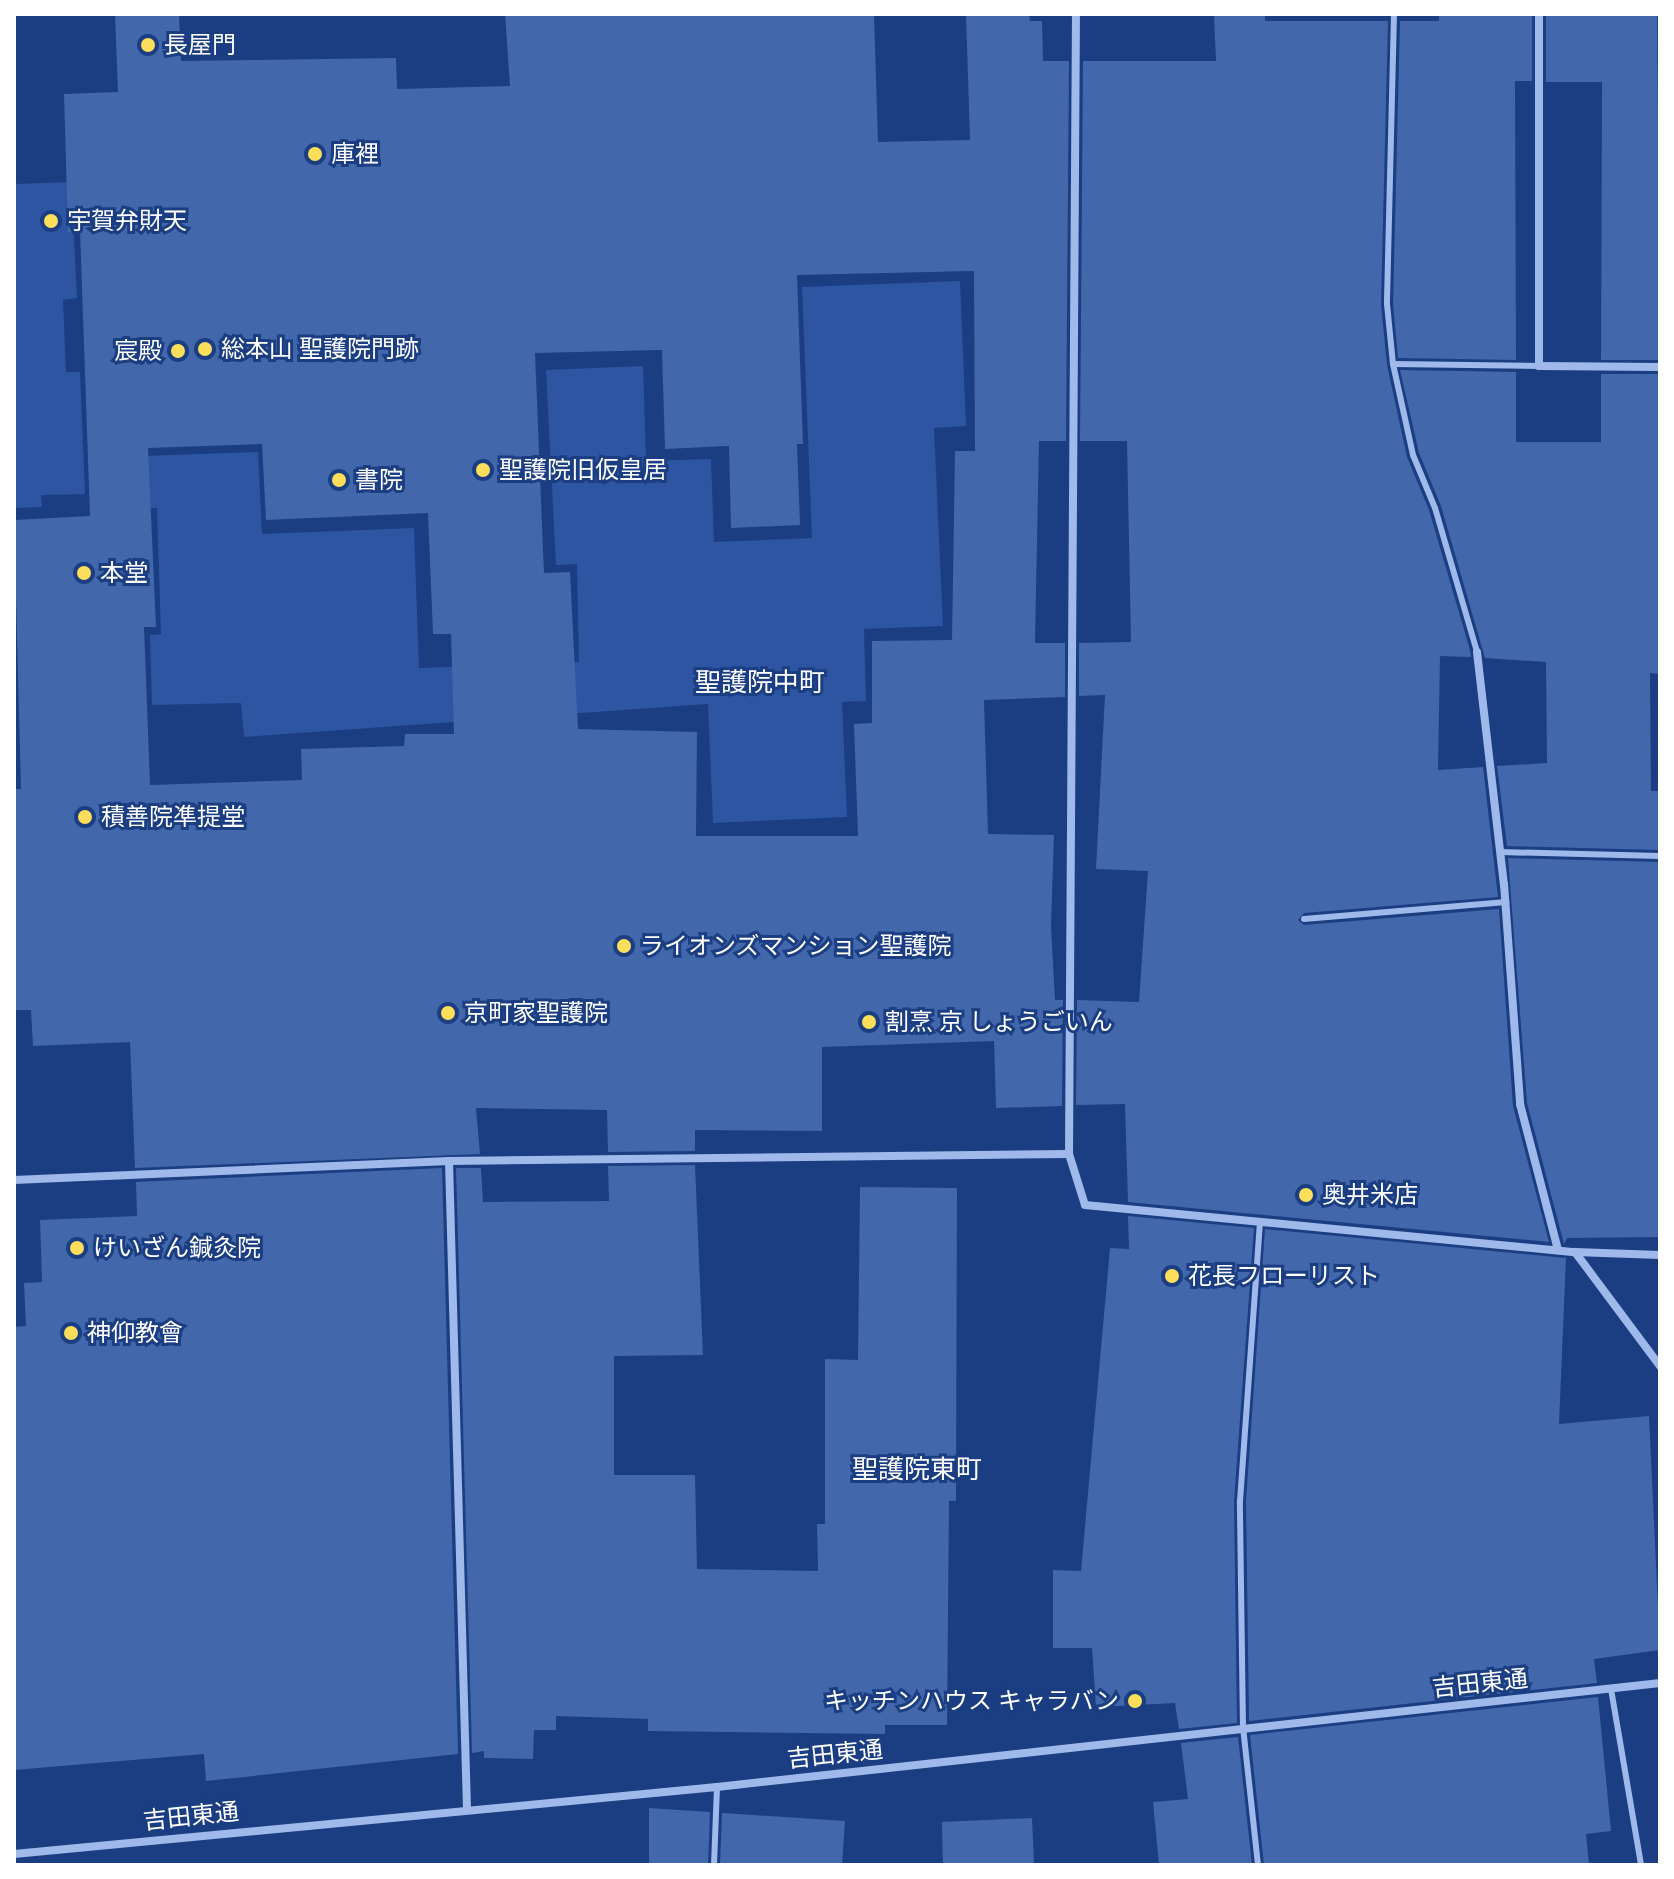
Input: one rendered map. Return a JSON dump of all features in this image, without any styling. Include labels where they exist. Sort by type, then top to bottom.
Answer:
[{"type":"street","points":[[1076,14],[1069,1154],[1085,1205],[1575,1252],[1660,1255]]},
{"type":"street","points":[[1539,14],[1539,366],[1660,367]]},
{"type":"street","points":[[1477,652],[1506,902],[1520,1104],[1558,1250]]},
{"type":"street","points":[[14,1180],[449,1161],[1069,1154]]},
{"type":"street","points":[[449,1161],[467,1808]]},
{"type":"street","points":[[1575,1252],[1660,1366]]},
{"type":"street","name":"吉田東通","points":[[14,1854],[467,1808],[717,1787],[1660,1683]]},
{"type":"lane","points":[[1394,14],[1387,304],[1393,364],[1413,455],[1435,508],[1477,652]]},
{"type":"lane","points":[[1393,364],[1539,366]]},
{"type":"lane","points":[[1500,852],[1660,856]]},
{"type":"lane","points":[[1304,919],[1506,902]]},
{"type":"lane","points":[[1258,1865],[1243,1728],[1240,1501],[1260,1222]]},
{"type":"lane","points":[[1611,1689],[1641,1865]]},
{"type":"lane","points":[[714,1865],[717,1787]]},
{"type":"shaded area","points":[[71,182],[77,298],[63,300],[66,372],[80,372],[85,494],[41,495],[42,507],[14,508],[14,184]]},
{"type":"shaded area","points":[[960,281],[966,426],[934,428],[943,626],[864,629],[866,701],[842,702],[847,817],[713,823],[708,704],[244,737],[241,703],[152,705],[150,635],[161,634],[157,508],[144,508],[142,456],[258,452],[262,534],[414,528],[419,668],[579,662],[577,564],[556,565],[546,370],[643,366],[646,461],[711,459],[714,542],[812,538],[802,287]]},
{"type":"building","points":[[115,14],[179,14],[181,61],[396,58],[397,89],[510,86],[505,14],[874,14],[878,142],[970,140],[966,14],[1029,14],[1030,21],[1042,21],[1043,61],[1069,61],[1066,441],[1039,441],[1035,643],[1065,643],[1065,697],[984,700],[988,834],[1054,835],[1051,926],[1055,1000],[1063,1000],[1062,1106],[996,1108],[994,1041],[822,1047],[822,1131],[695,1130],[695,1151],[608,1152],[607,1110],[476,1108],[480,1154],[135,1168],[130,1042],[33,1046],[31,1010],[14,1010],[14,789],[21,789],[14,520],[90,516],[80,231],[68,232],[64,94],[118,92]],"holes":[[[974,271],[975,451],[955,451],[952,640],[872,641],[872,723],[854,724],[858,836],[696,836],[697,732],[578,729],[570,572],[544,573],[535,353],[662,350],[665,449],[729,446],[731,528],[800,525],[797,444],[803,444],[797,275]],[[262,444],[266,520],[428,513],[433,634],[451,634],[454,734],[405,734],[404,746],[301,749],[302,780],[150,785],[144,627],[156,627],[148,448]]]},
{"type":"building","points":[[1214,14],[1265,14],[1265,21],[1388,21],[1381,304],[1387,365],[1407,457],[1429,510],[1471,657],[1440,656],[1438,770],[1483,767],[1498,897],[1304,913],[1298,920],[1304,925],[1499,909],[1513,1106],[1549,1242],[1128,1202],[1125,1104],[1076,1105],[1077,1000],[1139,1002],[1148,871],[1096,869],[1105,695],[1079,696],[1079,643],[1131,642],[1127,441],[1080,441],[1083,61],[1216,61]]},
{"type":"building","points":[[1439,14],[1532,14],[1532,81],[1515,81],[1516,360],[1398,358],[1393,304],[1400,21],[1439,21]]},
{"type":"building","points":[[1546,14],[1657,14],[1660,360],[1601,360],[1602,82],[1546,82]]},
{"type":"building","points":[[1400,370],[1516,372],[1516,442],[1601,442],[1601,374],[1660,374],[1660,674],[1650,673],[1651,791],[1660,791],[1660,850],[1507,846],[1497,766],[1547,763],[1546,662],[1485,658],[1441,506],[1419,453]]},
{"type":"building","points":[[1508,858],[1660,862],[1660,1237],[1567,1238],[1564,1244],[1527,1103]]},
{"type":"building","points":[[695,1165],[703,1355],[614,1356],[614,1475],[695,1475],[697,1569],[818,1571],[817,1524],[825,1524],[825,1359],[858,1360],[860,1187],[957,1188],[956,1501],[949,1501],[947,1725],[885,1725],[885,1734],[648,1731],[648,1719],[556,1716],[556,1730],[534,1730],[533,1759],[484,1758],[484,1751],[472,1753],[456,1168],[481,1168],[483,1202],[609,1201],[608,1166]]},
{"type":"building","points":[[442,1168],[458,1754],[206,1781],[204,1754],[14,1770],[14,1327],[26,1326],[24,1283],[42,1282],[40,1220],[137,1216],[136,1182]]},
{"type":"building","points":[[1128,1216],[1254,1228],[1234,1501],[1237,1723],[1179,1729],[1175,1703],[1096,1707],[1092,1648],[1053,1648],[1053,1570],[1081,1571],[1110,1248],[1129,1249]]},
{"type":"building","points":[[1265,1229],[1566,1258],[1559,1424],[1649,1416],[1660,1650],[1594,1659],[1597,1683],[1249,1721],[1246,1501]]},
{"type":"building","points":[[1598,1697],[1611,1831],[1586,1834],[1589,1865],[1264,1865],[1250,1735]]},
{"type":"building","points":[[1238,1737],[1252,1865],[1159,1865],[1153,1802],[1188,1799],[1181,1743]]},
{"type":"building","points":[[649,1808],[710,1812],[708,1865],[649,1865]]},
{"type":"building","points":[[722,1813],[845,1821],[842,1865],[720,1865]]},
{"type":"building","points":[[1032,1818],[1034,1865],[943,1865],[942,1822]]},
{"type":"place","name":"長屋門","points":[[148,45]]},
{"type":"place","name":"庫裡","points":[[315,154]]},
{"type":"place","name":"宇賀弁財天","points":[[51,221]]},
{"type":"place","name":"総本山 聖護院門跡","points":[[205,349]]},
{"type":"place","name":"宸殿","points":[[178,351]]},
{"type":"place","name":"聖護院旧仮皇居","points":[[483,470]]},
{"type":"place","name":"書院","points":[[339,480]]},
{"type":"place","name":"本堂","points":[[84,573]]},
{"type":"place","name":"積善院凖提堂","points":[[85,817]]},
{"type":"place","name":"ライオンズマンション聖護院","points":[[624,946]]},
{"type":"place","name":"京町家聖護院","points":[[448,1013]]},
{"type":"place","name":"割烹 京 しょうごいん","points":[[869,1022]]},
{"type":"place","name":"奥井米店","points":[[1306,1195]]},
{"type":"place","name":"けいざん鍼灸院","points":[[77,1248]]},
{"type":"place","name":"花長フローリスト","points":[[1172,1276]]},
{"type":"place","name":"神仰教會","points":[[71,1333]]},
{"type":"place","name":"キッチンハウス キャラバン","points":[[1135,1701]]},
{"type":"district","name":"聖護院中町","points":[[760,683]]},
{"type":"district","name":"聖護院東町","points":[[917,1470]]}]
